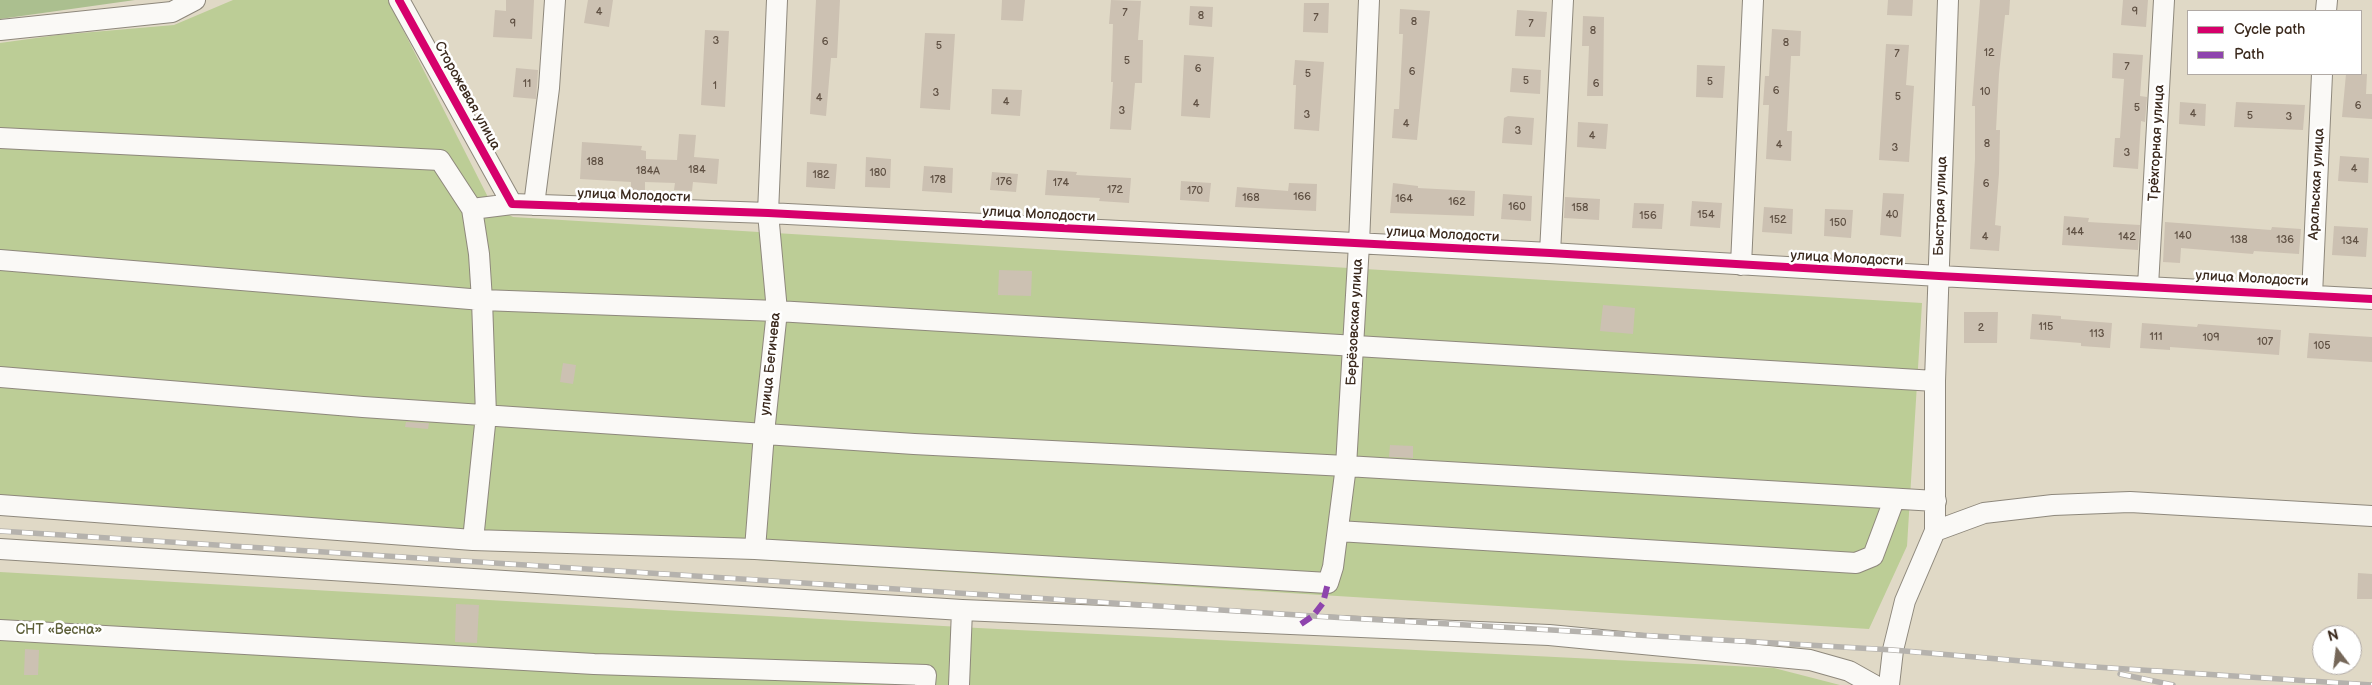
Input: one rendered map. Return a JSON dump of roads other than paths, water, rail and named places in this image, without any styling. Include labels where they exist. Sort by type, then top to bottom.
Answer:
[{"type":"street","points":[[0,30],[172,12],[194,0]]},
{"type":"street","name":"Сторожевая улица","points":[[399,0],[512,204]]},
{"type":"street","points":[[534,205],[550,88],[554,0]]},
{"type":"street","name":"улица Бегичева","points":[[755,548],[764,433],[777,311],[768,213],[777,0]]},
{"type":"street","name":"Берёзовская улица","points":[[755,548],[1328,584],[1338,531],[1346,466],[1359,244],[1368,0]]},
{"type":"street","points":[[1550,253],[1563,0]]},
{"type":"street","points":[[1741,265],[1753,0]]},
{"type":"street","name":"Быстрая улица","points":[[1935,531],[1935,381],[1948,0]]},
{"type":"street","name":"Трёхгорная улица","points":[[2148,286],[2164,0]]},
{"type":"street","name":"Аральская улица","points":[[2312,295],[2322,75]]},
{"type":"street","points":[[0,138],[440,160],[472,209],[479,254],[486,415],[473,540]]},
{"type":"street","name":"улица Молодости","points":[[472,209],[512,204],[768,213],[1550,253],[2372,299]]},
{"type":"street","points":[[0,260],[482,300],[777,311],[1935,381]]},
{"type":"street","points":[[0,377],[486,415],[914,444],[1346,466],[1936,501]]},
{"type":"street","points":[[1338,531],[1856,564],[1873,556],[1894,500]]},
{"type":"street","points":[[1889,685],[1893,650],[1905,601],[1935,531],[1984,513],[2053,505],[2130,502],[2372,516]]},
{"type":"street","points":[[0,505],[473,540],[755,548]]},
{"type":"street","points":[[0,549],[962,610],[1549,635],[1810,660],[1849,671],[1874,685]]},
{"type":"street","points":[[959,685],[962,610]]},
{"type":"street","points":[[0,630],[594,664],[926,676],[925,685]]},
{"type":"railway","points":[[0,531],[1313,616],[1893,650],[2080,666],[2372,685]]},
{"type":"railway","points":[[2120,674],[2173,685]]},
{"type":"park label","name":"СНТ «Весна»","points":[[59,630]]}]
